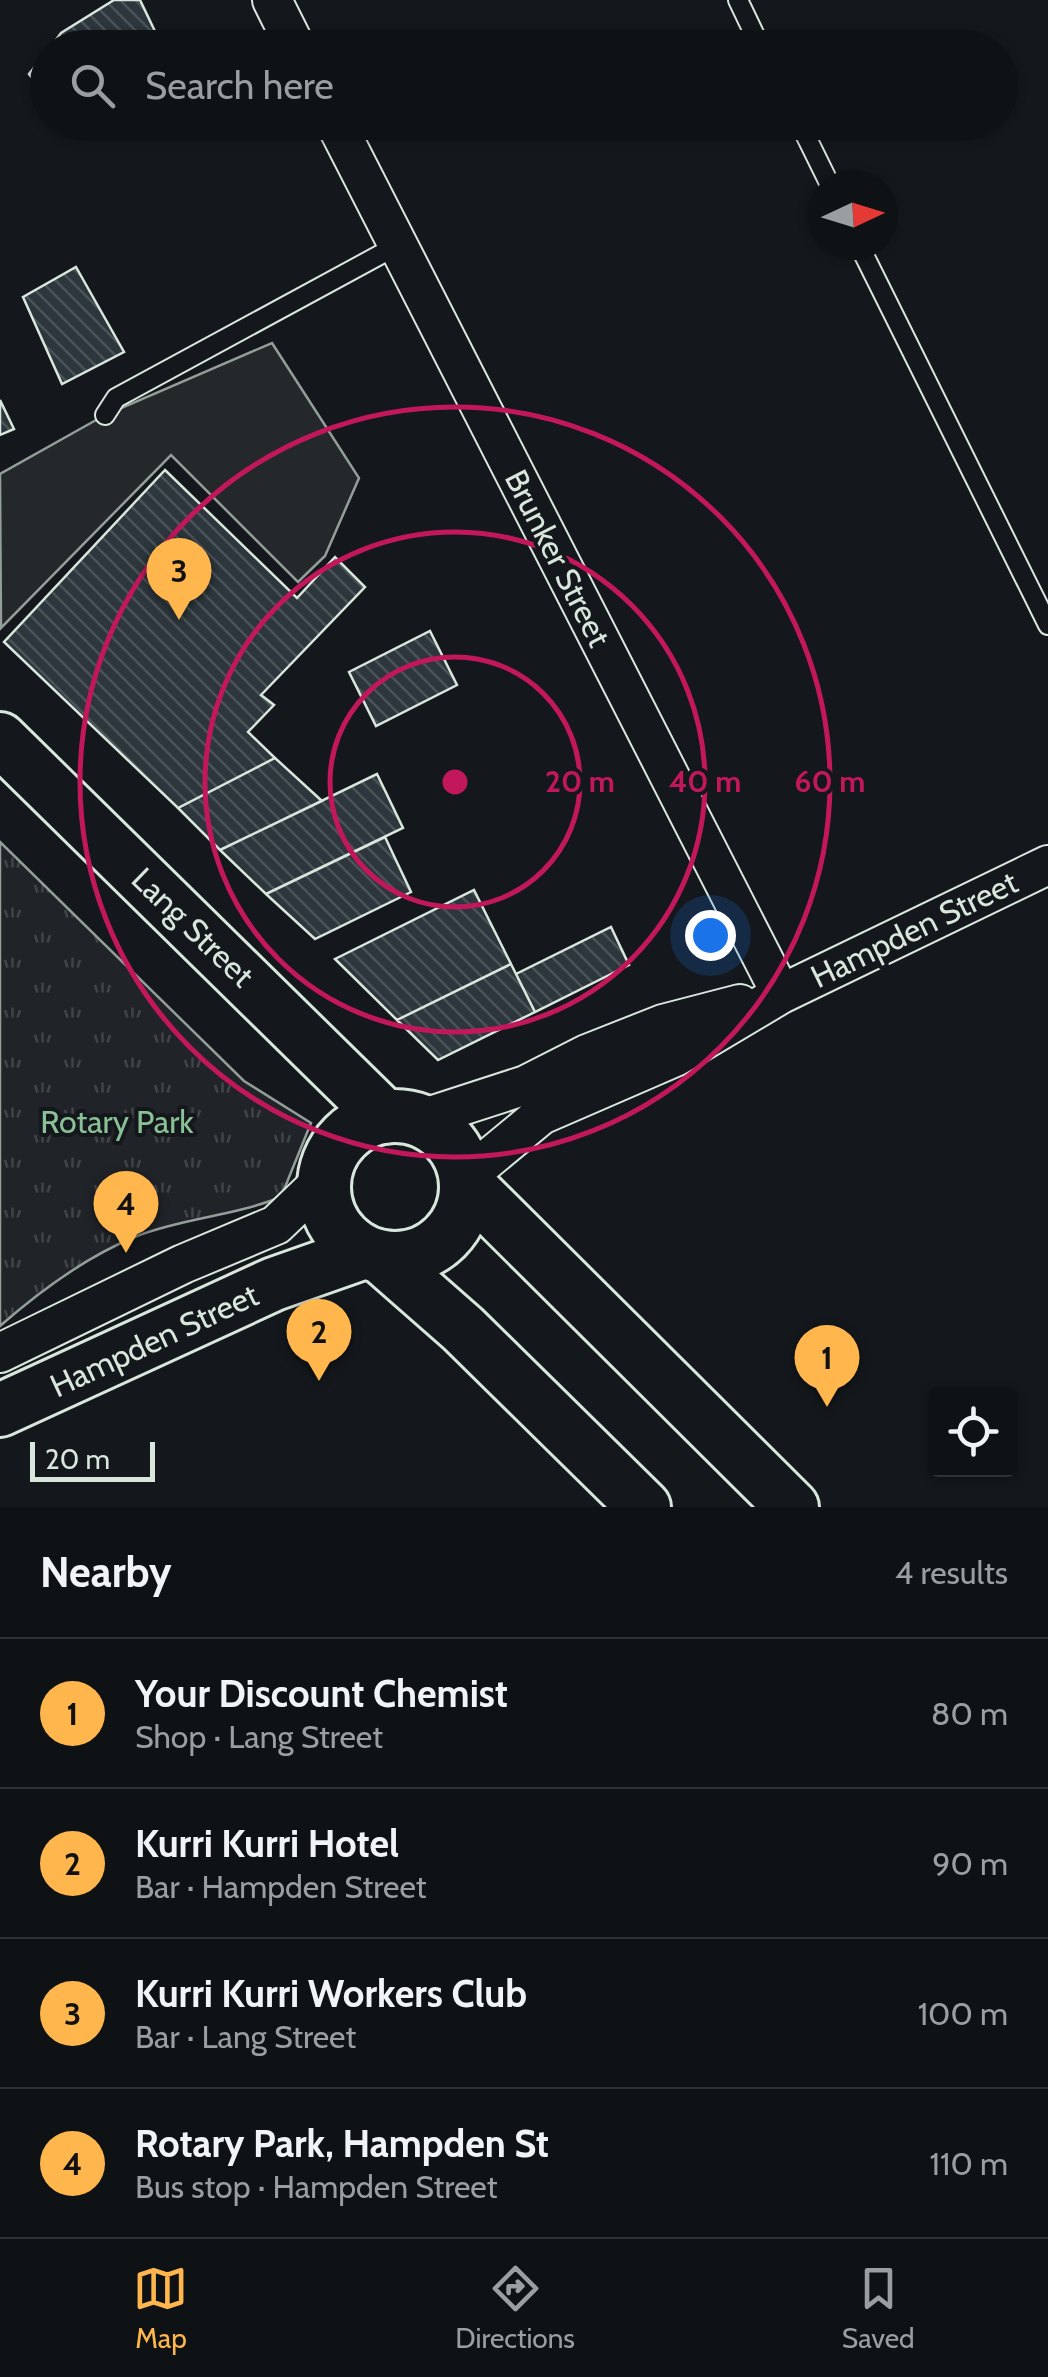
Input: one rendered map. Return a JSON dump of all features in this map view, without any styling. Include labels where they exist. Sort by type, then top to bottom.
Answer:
[{"type":"street","points":[[272,0],[287,30]]},
{"type":"street","name":"Brunker Street","points":[[344,140],[781,994]]},
{"type":"street","name":"Lang Street","points":[[0,739],[402,1118]]},
{"type":"street","name":"Hampden Street","points":[[466,1180],[541,1115],[677,1056],[781,994],[1048,864]]},
{"type":"street","name":"Hampden Street","points":[[402,1118],[526,1085],[587,1054],[663,1024],[781,994]]},
{"type":"street","points":[[644,1507],[463,1329],[338,1230],[324,1196],[324,1179],[329,1161],[351,1131],[402,1118],[449,1141],[466,1180],[792,1507]]},
{"type":"street","name":"Hampden Street","points":[[0,1353],[183,1264],[276,1225],[324,1179]]},
{"type":"street","points":[[373,1254],[418,1254],[437,1245],[462,1211],[466,1180]]},
{"type":"street","name":"Hampden Street","points":[[0,1410],[274,1284],[373,1254]]},
{"type":"lane","points":[[738,0],[752,30]]},
{"type":"lane","points":[[807,140],[822,170]]},
{"type":"lane","points":[[105,415],[116,398],[398,246]]},
{"type":"lane","points":[[866,260],[1048,625]]},
{"type":"green space","name":"Rotary Park","points":[[0,842],[244,1081],[311,1123],[281,1197],[154,1230],[118,1244],[65,1275],[0,1326]]},
{"type":"shaded area","points":[[272,343],[359,478],[325,556],[298,582],[171,455],[1,628],[0,474],[105,415]]},
{"type":"building","points":[[114,0],[140,0],[154,30],[66,30]]},
{"type":"building","points":[[76,267],[124,352],[62,384],[23,297]]},
{"type":"building","points":[[0,400],[14,429],[0,435]]},
{"type":"building","points":[[165,470],[297,598],[335,557],[365,587],[261,695],[274,705],[248,732],[275,758],[178,808],[4,642]]},
{"type":"building","points":[[430,631],[457,685],[376,726],[349,672]]},
{"type":"building","points":[[275,758],[322,801],[220,850],[178,808]]},
{"type":"building","points":[[377,774],[403,828],[266,894],[220,850]]},
{"type":"building","points":[[385,837],[411,892],[315,939],[266,894]]},
{"type":"building","points":[[474,890],[511,964],[397,1020],[335,959]]},
{"type":"building","points":[[611,927],[629,965],[535,1012],[516,974]]},
{"type":"building","points":[[511,964],[535,1012],[438,1060],[397,1020]]},
{"type":"place","name":"Kurri Kurri Workers Club","points":[[179,620]]},
{"type":"place","name":"Rotary Park, Hampden St","points":[[126,1253]]},
{"type":"place","name":"Kurri Kurri Hotel","points":[[319,1381]]},
{"type":"place","name":"Your Discount Chemist","points":[[827,1407]]}]
